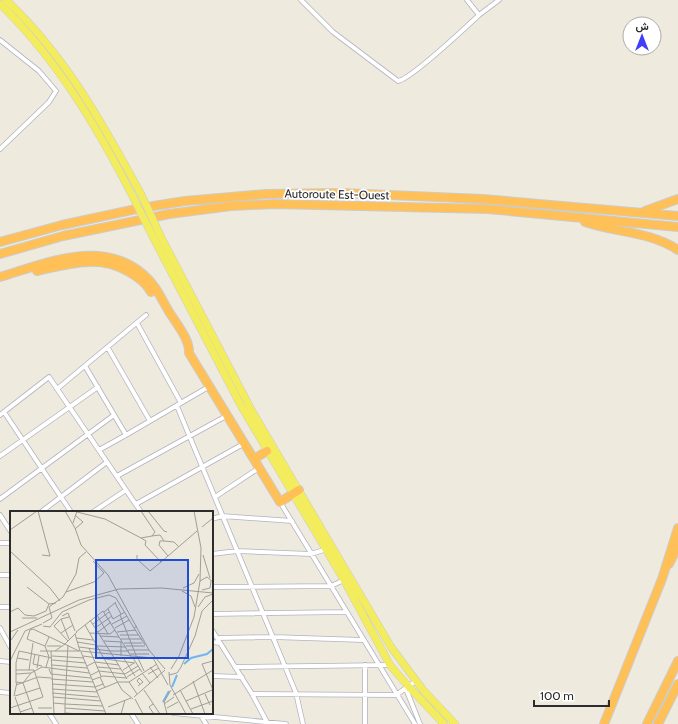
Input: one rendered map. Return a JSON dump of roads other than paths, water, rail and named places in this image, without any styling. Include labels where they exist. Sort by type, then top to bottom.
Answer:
[{"type":"highway","name":"Autoroute Est-Ouest","points":[[0,242],[62,225],[141,208],[185,201],[266,194],[395,194],[483,199],[678,216]]},
{"type":"highway","points":[[641,212],[678,199]]},
{"type":"highway","name":"Autoroute Est-Ouest","points":[[0,254],[93,229],[169,214],[231,206],[313,204],[488,209],[678,227]]},
{"type":"highway","points":[[571,217],[595,225],[641,233],[654,237],[678,250]]},
{"type":"highway","points":[[0,277],[67,258],[87,254],[119,260],[139,271],[152,284],[187,343],[189,354],[228,415],[280,502],[295,492]]},
{"type":"highway","points":[[0,282],[80,261],[95,261],[119,267],[138,277],[148,286],[186,352],[192,357]]},
{"type":"highway","points":[[254,459],[267,451]]},
{"type":"highway","points":[[662,579],[678,528]]},
{"type":"highway","points":[[604,724],[662,579],[678,546]]},
{"type":"highway","points":[[647,724],[678,661]]},
{"type":"highway","points":[[658,724],[678,684]]},
{"type":"main road","points":[[6,0],[35,30],[74,79],[110,136],[141,194],[158,238],[240,404],[267,451],[334,547],[390,665],[407,688],[444,724]]},
{"type":"main road","points":[[0,4],[30,34],[58,70],[88,114],[133,197],[158,238],[344,580],[354,590],[391,647],[416,680],[455,724]]},
{"type":"street","points":[[301,0],[342,39],[398,81],[404,80],[424,64],[479,15],[499,0]]},
{"type":"street","points":[[467,0],[479,15]]},
{"type":"street","points":[[0,40],[38,71],[56,91],[49,102],[0,149]]},
{"type":"street","points":[[57,389],[146,315]]},
{"type":"street","points":[[137,323],[181,403]]},
{"type":"street","points":[[108,348],[150,421]]},
{"type":"street","points":[[85,366],[126,435]]},
{"type":"street","points":[[0,415],[49,377],[140,511]]},
{"type":"street","points":[[99,450],[210,386]]},
{"type":"street","points":[[0,456],[22,439],[98,387]]},
{"type":"street","points":[[176,406],[296,693],[303,724]]},
{"type":"street","points":[[4,412],[69,511]]},
{"type":"street","points":[[0,499],[41,467],[114,415]]},
{"type":"street","points":[[117,476],[228,415]]},
{"type":"street","points":[[136,504],[245,444]]},
{"type":"street","points":[[42,511],[60,496],[107,462]]},
{"type":"street","points":[[214,497],[260,468]]},
{"type":"street","points":[[94,511],[126,490]]},
{"type":"street","points":[[280,502],[415,724]]},
{"type":"street","points":[[0,515],[10,530]]},
{"type":"street","points":[[213,519],[222,516],[292,521]]},
{"type":"street","points":[[0,543],[10,544]]},
{"type":"street","points":[[213,554],[237,551],[311,554],[334,547]]},
{"type":"street","points":[[213,587],[331,586],[344,580]]},
{"type":"street","points":[[213,614],[346,612]]},
{"type":"street","points":[[0,628],[10,646]]},
{"type":"street","points":[[213,632],[271,723]]},
{"type":"street","points":[[4,635],[10,636]]},
{"type":"street","points":[[217,638],[272,637],[363,640]]},
{"type":"street","points":[[213,642],[220,643]]},
{"type":"street","points":[[0,660],[10,662]]},
{"type":"street","points":[[365,665],[365,724]]},
{"type":"street","points":[[235,666],[390,665]]},
{"type":"street","points":[[213,676],[242,677]]},
{"type":"street","points":[[252,694],[364,693],[396,695],[416,680]]},
{"type":"street","points":[[407,688],[420,724]]},
{"type":"street","points":[[0,692],[10,693]]},
{"type":"street","points":[[50,714],[56,724]]},
{"type":"street","points":[[132,714],[138,724]]},
{"type":"street","points":[[187,714],[286,724]]},
{"type":"street","points":[[201,716],[206,724]]}]
